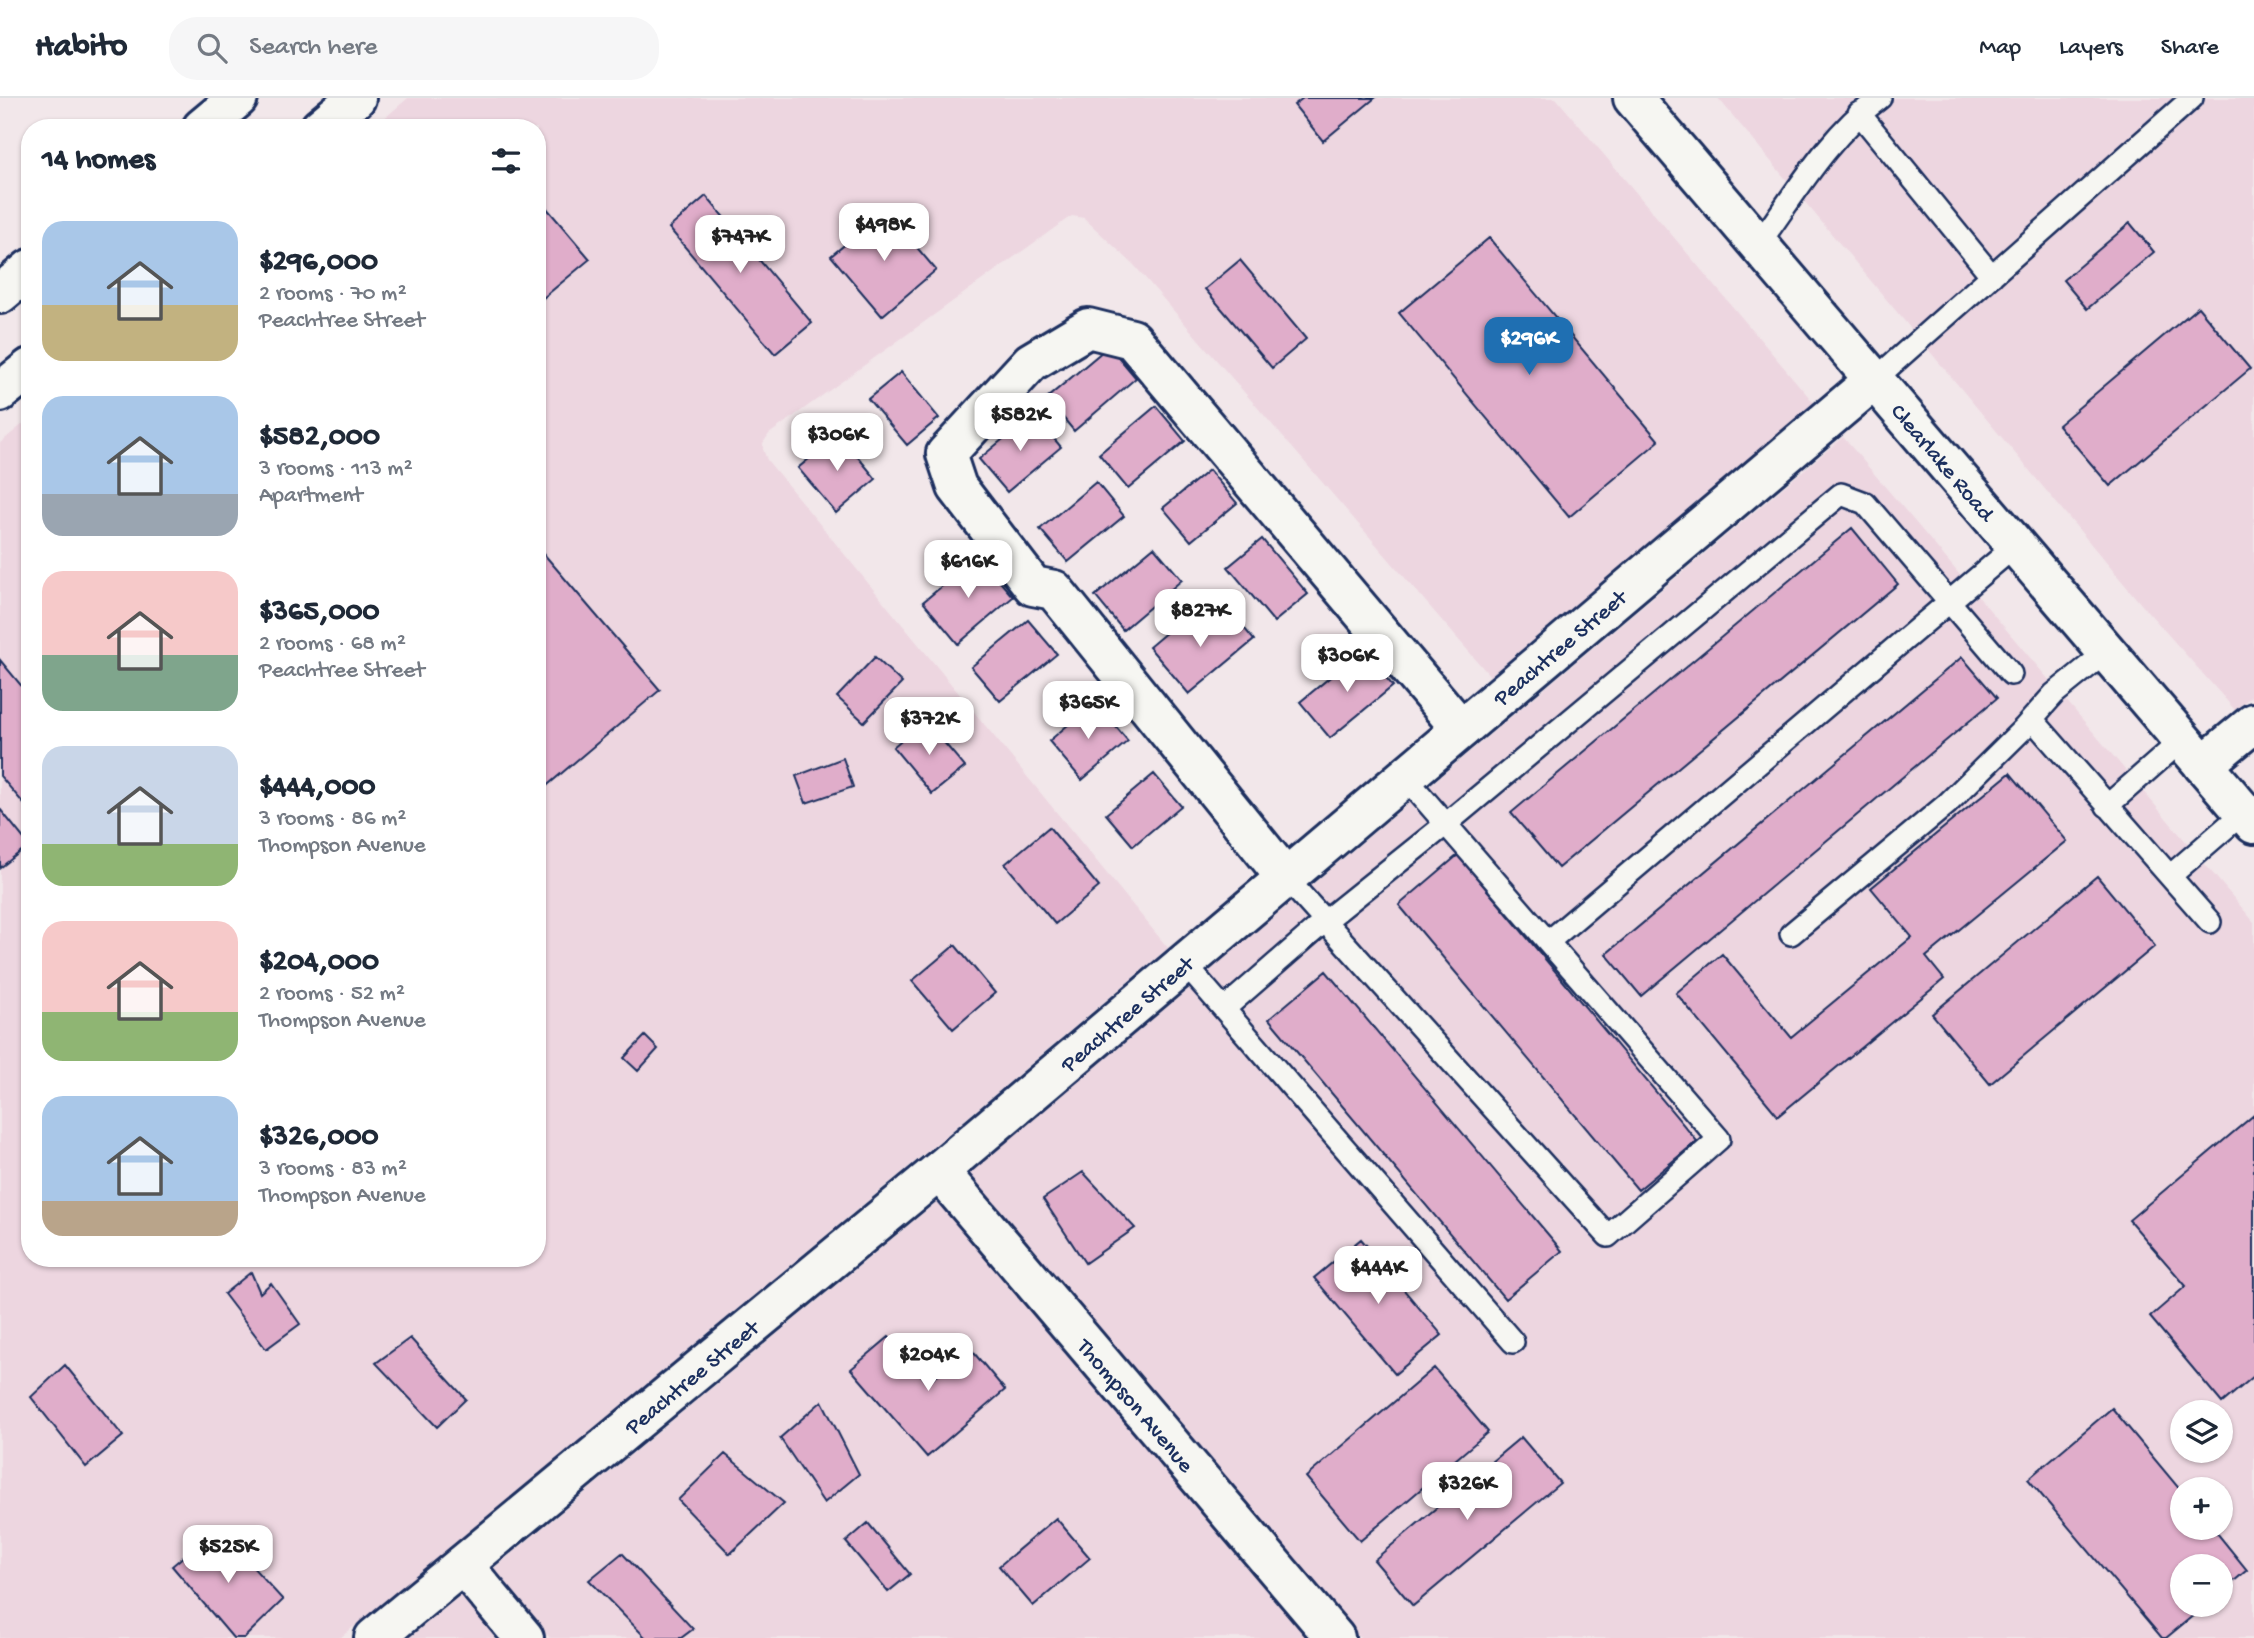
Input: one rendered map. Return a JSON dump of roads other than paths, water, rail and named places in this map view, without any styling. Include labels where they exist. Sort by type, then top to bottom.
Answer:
[{"type":"street","points":[[213,119],[238,98]]},
{"type":"street","points":[[331,119],[356,98]]},
{"type":"street","name":"Clearlake Road","points":[[1633,98],[2249,818]]},
{"type":"street","points":[[0,293],[21,276]]},
{"type":"street","points":[[1286,878],[1054,590],[1033,586],[957,487],[946,454],[1031,362],[1087,328],[1132,338],[1461,729]]},
{"type":"street","points":[[0,392],[21,375]]},
{"type":"street","name":"Peachtree Street","points":[[374,1638],[939,1171],[1874,381]]},
{"type":"street","points":[[2193,752],[2254,723]]},
{"type":"street","name":"Thompson Avenue","points":[[939,1171],[1335,1638]]},
{"type":"street","points":[[463,1565],[524,1638]]},
{"type":"lane","points":[[1758,245],[1816,163],[1859,113],[1880,98]]},
{"type":"lane","points":[[1874,381],[2192,98]]},
{"type":"lane","points":[[1859,113],[1992,276]]},
{"type":"lane","points":[[1224,1009],[1325,921],[1446,824],[1842,494],[1865,503],[2011,674]]},
{"type":"lane","points":[[1548,942],[2015,546]]},
{"type":"lane","points":[[1791,934],[1947,804],[2054,694],[2106,652]]},
{"type":"lane","points":[[2032,719],[2210,922]]},
{"type":"lane","points":[[2107,806],[2193,752]]},
{"type":"lane","points":[[1286,878],[1608,1236],[1719,1139],[1405,777]]},
{"type":"lane","points":[[2170,876],[2249,818]]},
{"type":"lane","points":[[1184,963],[1513,1342]]}]
